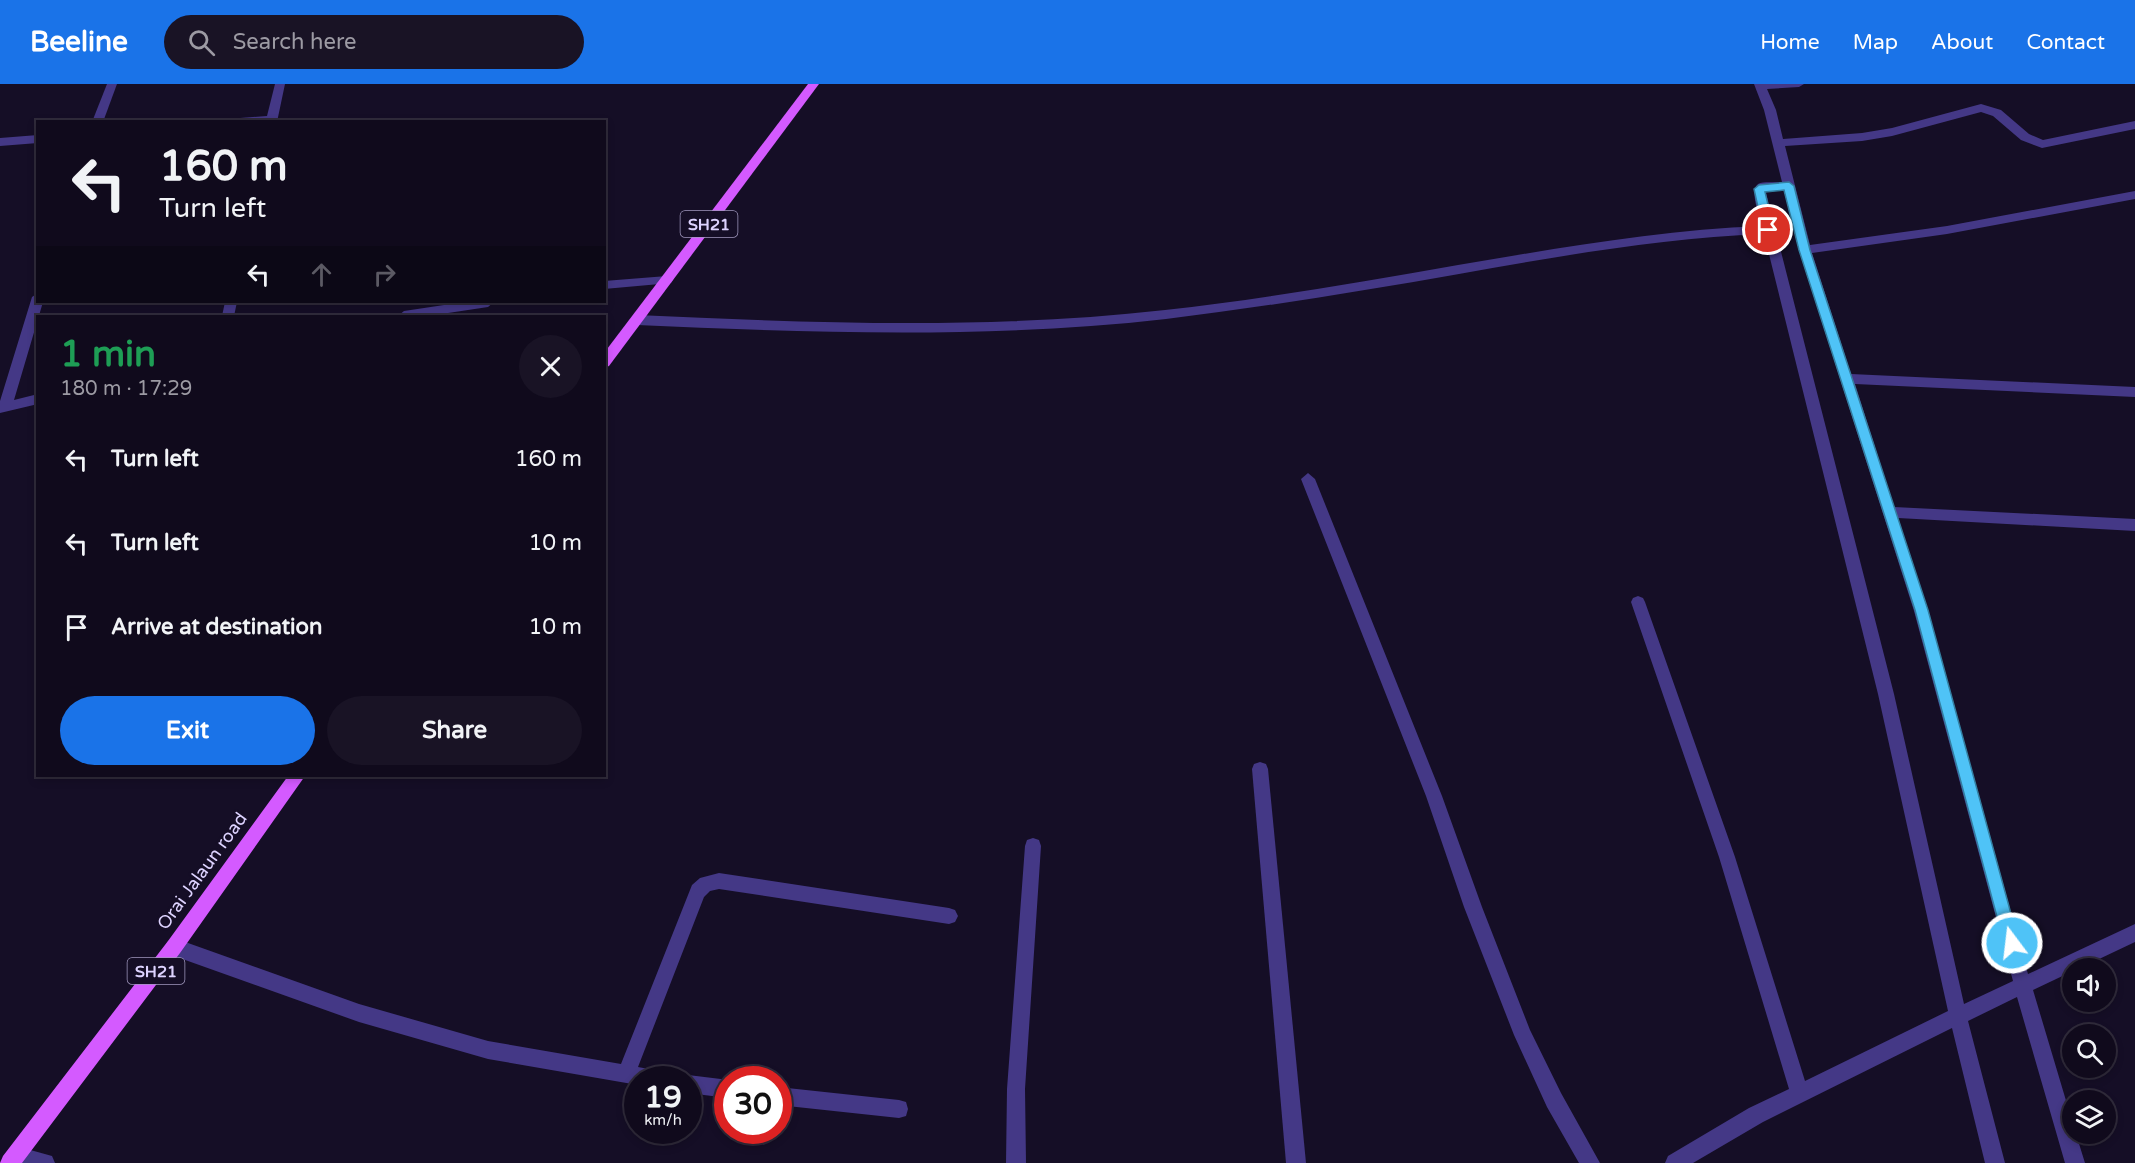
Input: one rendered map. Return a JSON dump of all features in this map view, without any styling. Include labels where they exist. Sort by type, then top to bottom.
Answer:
[{"type":"main road","name":"SH21","points":[[606,360],[814,84]]},
{"type":"main road","name":"Orai Jalaun road","points":[[13,1159],[174,946],[296,777]]},
{"type":"street","points":[[97,120],[112,84]]},
{"type":"street","points":[[272,120],[280,84]]},
{"type":"street","points":[[1799,84],[1760,85],[1770,110],[1778,142],[1775,186],[1805,250],[1921,610],[2015,991],[2075,1163]]},
{"type":"street","points":[[1778,142],[1862,137],[1892,132],[1981,108],[1997,113],[2025,137],[2042,144],[2135,125]]},
{"type":"street","points":[[0,142],[36,139]]},
{"type":"street","points":[[1775,186],[1760,193],[1768,230],[1886,694],[1958,1016],[1995,1163]]},
{"type":"street","points":[[1805,250],[1947,230],[2135,195]]},
{"type":"street","points":[[637,320],[789,327],[904,329],[1064,324],[1166,315],[1314,294],[1662,237],[1724,231],[1768,230]]},
{"type":"street","points":[[606,285],[667,280]]},
{"type":"street","points":[[3,407],[36,303]]},
{"type":"street","points":[[410,315],[482,303]]},
{"type":"street","points":[[1847,379],[2135,392]]},
{"type":"street","points":[[3,407],[36,399]]},
{"type":"street","points":[[1308,479],[1434,796],[1473,907],[1523,1035],[1554,1100],[1590,1163]]},
{"type":"street","points":[[1889,512],[2135,525]]},
{"type":"street","points":[[1638,602],[1727,857],[1800,1094]]},
{"type":"street","points":[[1260,769],[1296,1163]]},
{"type":"street","points":[[1016,1163],[1016,1089],[1033,846]]},
{"type":"street","points":[[630,1066],[698,891],[706,884],[720,881],[949,916]]},
{"type":"street","points":[[1675,1163],[1756,1115],[1958,1016],[2135,933]]},
{"type":"street","points":[[174,946],[359,1013],[477,1047],[624,1075]]},
{"type":"street","points":[[792,1098],[899,1109]]},
{"type":"street","points":[[13,1159],[45,1163]]},
{"type":"route","points":[[1768,230],[1759,189],[1775,185],[1789,186],[1805,250],[1921,610],[2012,943]]}]
